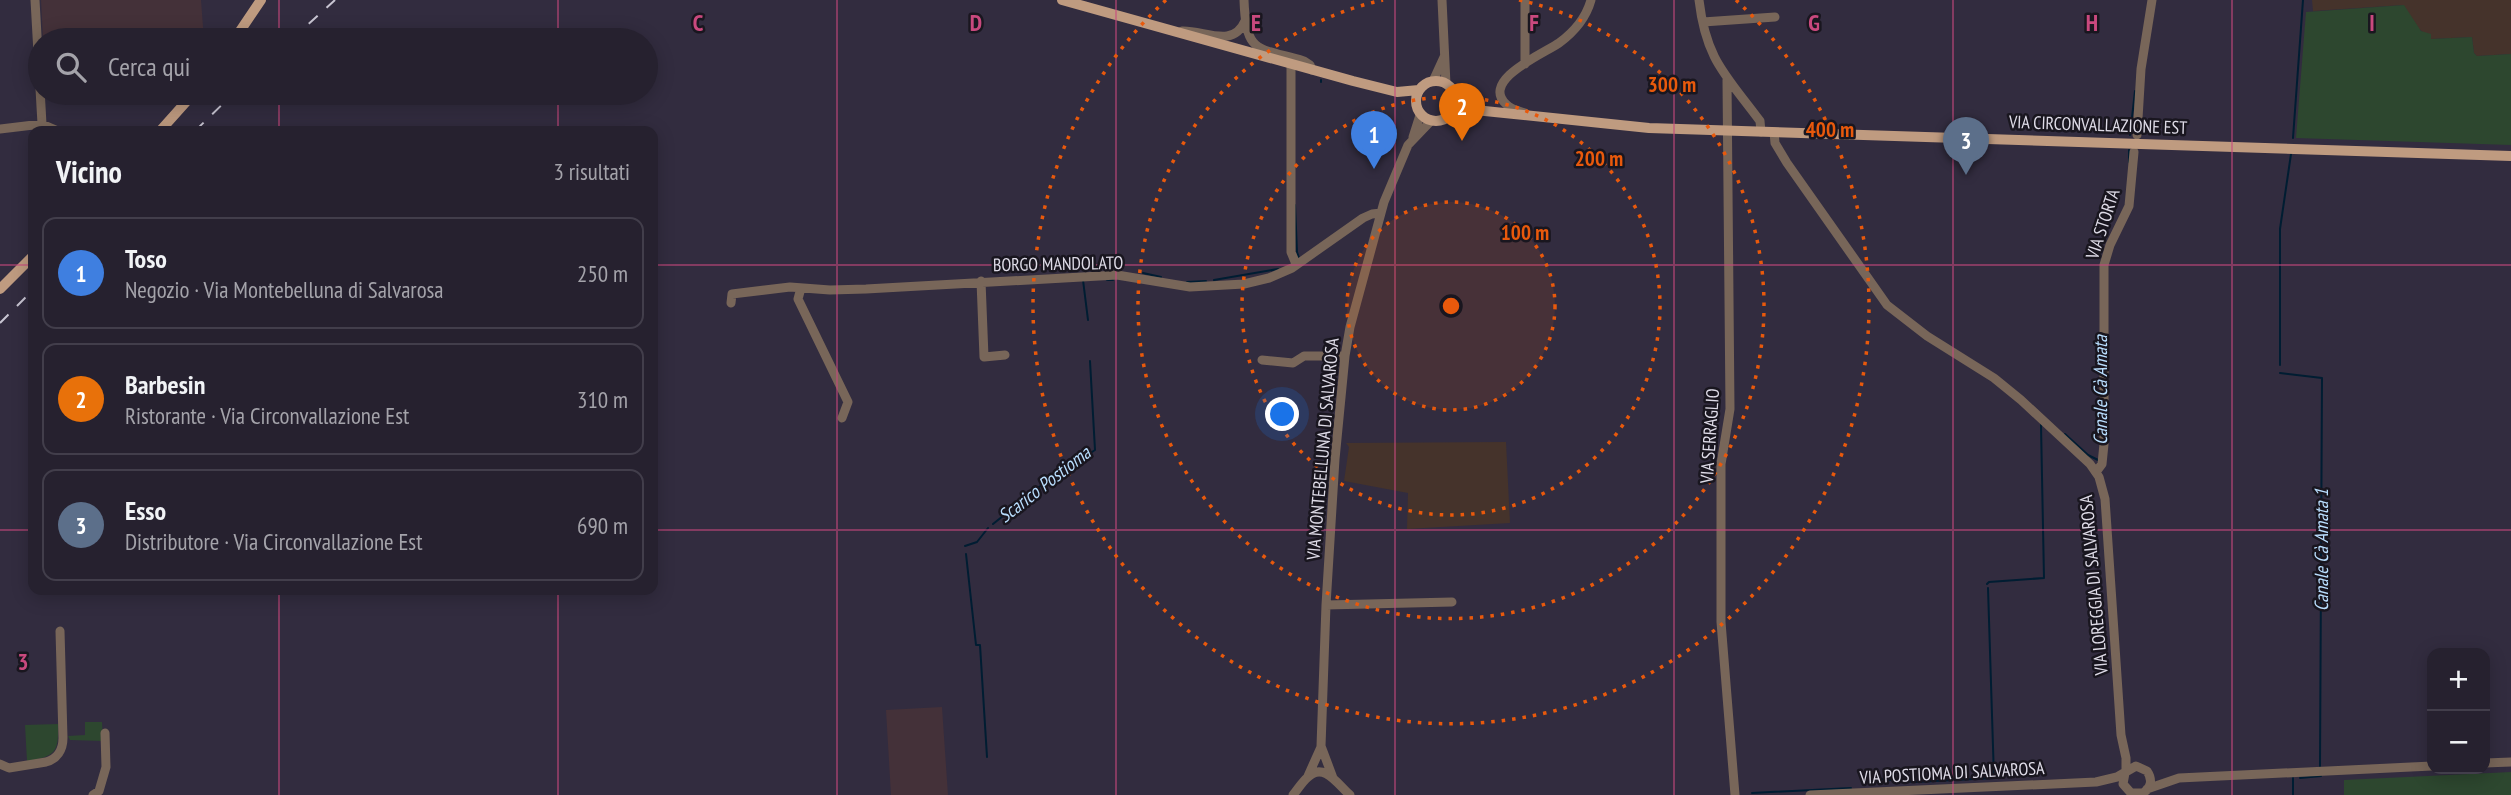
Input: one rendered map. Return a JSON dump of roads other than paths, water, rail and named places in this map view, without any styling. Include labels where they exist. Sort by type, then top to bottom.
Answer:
[{"type":"main road","points":[[243,28],[261,0]]},
{"type":"main road","points":[[252,16],[268,0]]},
{"type":"main road","points":[[1062,0],[1397,92],[1419,90]]},
{"type":"main road","points":[[1418,111],[1416,98],[1419,90],[1433,81],[1446,84],[1454,93],[1456,101],[1453,113]]},
{"type":"main road","points":[[1397,92],[1431,121],[1443,120],[1453,113],[1475,110]]},
{"type":"main road","points":[[1456,101],[1475,110]]},
{"type":"main road","points":[[165,126],[183,105]]},
{"type":"main road","name":"VIA CIRCONVALLAZIONE EST","points":[[1475,110],[1649,128],[2511,156]]},
{"type":"main road","points":[[0,289],[28,262]]},
{"type":"street","points":[[35,0],[36,28]]},
{"type":"street","points":[[1244,0],[1249,38],[1255,46],[1304,61],[1312,70]]},
{"type":"street","points":[[1442,0],[1446,84]]},
{"type":"street","points":[[1525,0],[1525,64]]},
{"type":"street","points":[[1533,117],[1503,101],[1502,83],[1511,72],[1556,44],[1576,27],[1587,12],[1591,0]]},
{"type":"street","points":[[1699,0],[1709,48],[1727,80],[1761,122],[1761,132]]},
{"type":"street","points":[[2137,135],[2141,69],[2152,0]]},
{"type":"street","points":[[1703,22],[1775,18]]},
{"type":"street","points":[[1175,32],[1196,31],[1229,37],[1241,30],[1245,21]]},
{"type":"street","points":[[1433,81],[1445,55]]},
{"type":"street","points":[[1291,64],[1291,252],[1296,264]]},
{"type":"street","name":"VIA SERRAGLIO","points":[[1727,80],[1730,409],[1721,464],[1721,622],[1735,795]]},
{"type":"street","points":[[40,105],[41,124]]},
{"type":"street","points":[[160,126],[179,110]]},
{"type":"street","name":"VIA MONTEBELLUNA DI SALVAROSA","points":[[1306,780],[1321,746],[1335,459],[1345,356],[1350,327],[1381,213],[1412,139],[1418,111]]},
{"type":"street","points":[[1412,139],[1431,121]]},
{"type":"street","points":[[0,129],[41,124],[46,126]]},
{"type":"street","name":"VIA LOREGGIA DI SALVAROSA","points":[[1774,132],[1774,142],[1781,154],[1887,306],[1915,328],[1994,378],[2096,472],[2105,499],[2125,773]]},
{"type":"street","name":"VIA STORTA","points":[[2096,472],[2102,464],[2104,444],[2104,265],[2110,245],[2129,206],[2134,152]]},
{"type":"street","name":"BORGO MANDOLATO","points":[[731,303],[732,294],[790,287],[866,289],[1117,275],[1190,287],[1244,284],[1269,278],[1296,264],[1363,218],[1381,213]]},
{"type":"street","points":[[981,281],[984,357],[1005,355]]},
{"type":"street","points":[[801,288],[798,299],[848,402],[842,418]]},
{"type":"street","points":[[1262,360],[1293,363],[1304,356],[1345,356]]},
{"type":"street","points":[[1326,606],[1452,603]]},
{"type":"street","points":[[0,764],[9,768],[52,761],[61,750],[63,738],[60,631]]},
{"type":"street","points":[[93,795],[99,791],[106,767],[105,733]]},
{"type":"street","name":"VIA MONTEBELLUNA DI SALVAROSA","points":[[1321,746],[1334,780]]},
{"type":"street","points":[[2125,753],[2143,769],[2151,782],[2145,792]]},
{"type":"street","points":[[2490,763],[2511,762]]},
{"type":"street","points":[[2179,778],[2137,794],[2128,792],[2123,784],[2125,773],[2130,768],[2179,778],[2427,766]]},
{"type":"street","points":[[1293,795],[1306,780],[1320,772],[1334,780],[1350,795]]},
{"type":"street","name":"VIA POSTIOMA DI SALVAROSA","points":[[1810,795],[2096,782],[2125,773]]},
{"type":"street","points":[[1304,795],[1306,780]]},
{"type":"street","points":[[1334,780],[1336,795]]},
{"type":"street","name":"VIA POSTIOMA DI SALVAROSA","points":[[2096,782],[2128,792]]},
{"type":"waterway","name":"Canale Cà Amata 1","points":[[2293,138],[2303,0]]},
{"type":"waterway","name":"Canale Cà Amata","points":[[2130,135],[2135,91]]},
{"type":"waterway","name":"Canale Cà Amata","points":[[2129,150],[2129,162]]},
{"type":"waterway","name":"Canale Cà Amata 1","points":[[2280,365],[2280,229],[2291,154]]},
{"type":"waterway","name":"Scarico Postioma","points":[[1295,205],[1299,258]]},
{"type":"waterway","name":"Scarico Postioma","points":[[1214,280],[1278,269]]},
{"type":"waterway","name":"Scarico Postioma","points":[[1143,273],[1161,277]]},
{"type":"waterway","name":"Scarico Postioma","points":[[1083,280],[1088,320]]},
{"type":"waterway","name":"Scarico Postioma","points":[[1107,280],[1113,280]]},
{"type":"waterway","name":"Scarico Postioma","points":[[1187,282],[1206,281]]},
{"type":"waterway","name":"Scarico Postioma","points":[[993,524],[1039,487],[1095,450],[1090,361]]},
{"type":"waterway","name":"Canale Cà Amata 1","points":[[2280,373],[2322,378],[2320,766]]},
{"type":"waterway","name":"Canale Cà Amata","points":[[1987,584],[2044,578],[2041,425]]},
{"type":"waterway","name":"Canale Cà Amata","points":[[2065,434],[2088,455],[2098,460]]},
{"type":"waterway","name":"Scarico Postioma","points":[[965,546],[977,542],[988,528]]},
{"type":"waterway","name":"Scarico Postioma","points":[[966,554],[976,645],[980,645],[987,757]]},
{"type":"waterway","name":"Canale Cà Amata","points":[[1868,778],[1915,782],[1994,778],[1988,588]]},
{"type":"waterway","name":"Canale Cà Amata 1","points":[[2300,778],[2321,776]]},
{"type":"waterway","name":"Canale Cà Amata 1","points":[[2293,778],[2293,795]]},
{"type":"waterway","name":"Canale Cà Amata","points":[[1752,793],[1851,788]]},
{"type":"railway","points":[[304,28],[335,0]]},
{"type":"railway","points":[[200,126],[222,105]]},
{"type":"railway","points":[[0,323],[28,295]]},
{"type":"place","name":"Barbesin","points":[[1462,141]]},
{"type":"place","name":"Toso","points":[[1374,169]]},
{"type":"place","name":"Esso","points":[[1966,175]]}]
